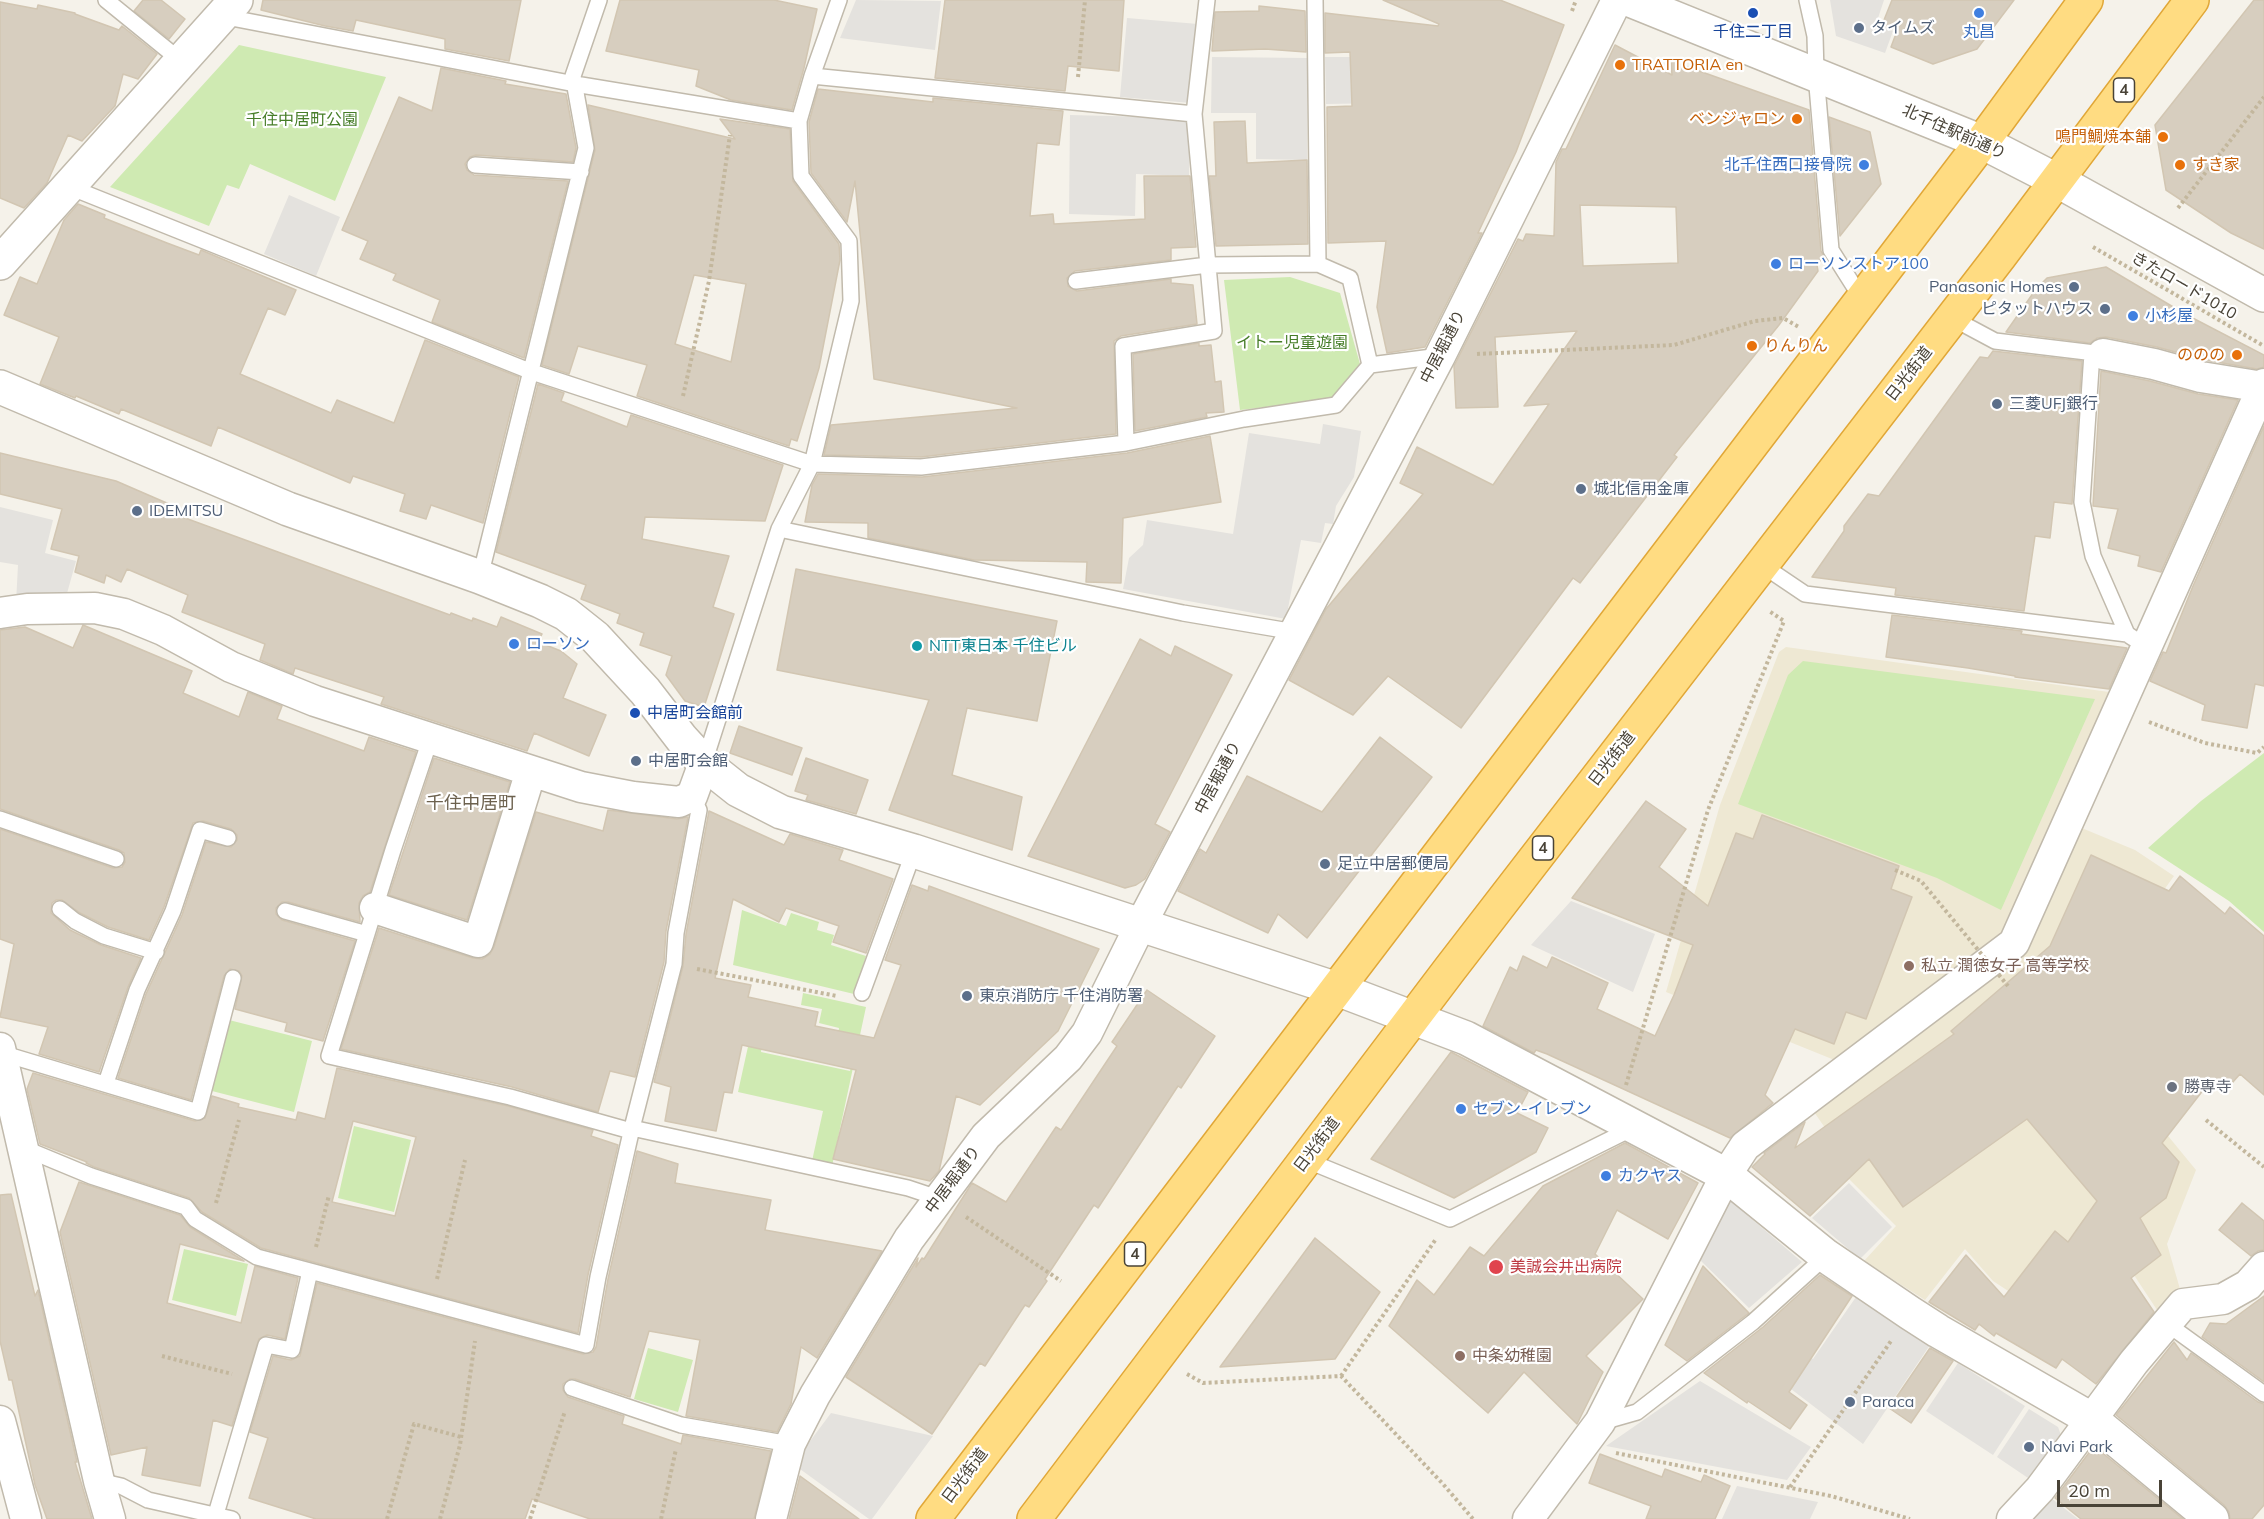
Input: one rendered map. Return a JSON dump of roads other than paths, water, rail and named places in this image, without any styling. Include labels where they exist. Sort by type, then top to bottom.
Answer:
[{"type":"highway","name":"日光街道","points":[[933,1519],[1982,142],[2086,0]]},
{"type":"highway","name":"日光街道","points":[[1034,1519],[1414,1018],[1952,318],[2192,0]]},
{"type":"street","name":"中居堀通り","points":[[771,1519],[790,1444],[815,1395],[903,1248],[986,1136],[1068,1058],[1087,1033],[1140,926],[1440,356],[1617,0]]},
{"type":"street","name":"北千住駅前通り","points":[[1630,0],[1982,142],[2056,180],[2264,295]]},
{"type":"street","points":[[0,263],[229,8]]},
{"type":"street","points":[[1528,1519],[1600,1422],[1726,1175],[1745,1146],[2014,943],[2117,711],[2137,640],[2263,386],[2201,377],[2154,364],[2098,353]]},
{"type":"street","points":[[0,387],[288,509],[480,577],[566,614],[595,637],[645,691],[682,739],[704,763],[738,790],[781,812],[914,851],[1337,989],[1466,1038],[1726,1175],[1826,1256],[1910,1313],[2091,1419],[2212,1519]]},
{"type":"street","points":[[0,613],[27,609],[95,608],[124,614],[163,630],[231,667],[315,700],[581,788],[679,802],[692,796],[704,763]]},
{"type":"street","points":[[371,921],[478,942],[531,771]]},
{"type":"street","points":[[1,1051],[21,1147],[99,1481],[110,1519]]},
{"type":"street","points":[[2012,1519],[2040,1489],[2133,1362],[2183,1304],[2223,1299],[2248,1285],[2264,1267]]},
{"type":"street","points":[[0,1421],[26,1519]]},
{"type":"lane","points":[[106,0],[181,60]]},
{"type":"lane","points":[[480,577],[586,148],[573,76],[599,0]]},
{"type":"lane","points":[[704,763],[779,529],[812,464],[851,301],[849,241],[801,176],[799,121],[839,0]]},
{"type":"lane","points":[[1126,443],[1123,346],[1214,331],[1194,114],[1207,0]]},
{"type":"lane","points":[[1315,0],[1318,264]]},
{"type":"lane","points":[[1807,0],[1815,36],[1816,74],[1831,250],[1862,299]]},
{"type":"lane","points":[[229,8],[575,84],[799,121]]},
{"type":"lane","points":[[812,76],[1194,114]]},
{"type":"lane","points":[[475,165],[581,172]]},
{"type":"lane","points":[[67,186],[532,372],[812,464],[921,467],[1126,443],[1244,419],[1336,405],[1370,365],[1440,356]]},
{"type":"lane","points":[[1076,281],[1208,264],[1318,264],[1350,278],[1370,365]]},
{"type":"lane","points":[[1952,318],[1995,341],[2098,353],[2082,502],[2093,556],[2137,640]]},
{"type":"lane","points":[[779,529],[1183,613],[1295,632]]},
{"type":"lane","points":[[1762,565],[1805,594],[2137,640]]},
{"type":"lane","points":[[431,737],[329,1056],[510,1097],[632,1129],[908,1188],[938,1198]]},
{"type":"lane","points":[[21,1147],[91,1176],[186,1207],[195,1219],[257,1257],[586,1345],[598,1277],[632,1129],[674,964],[676,933],[699,810],[692,796]]},
{"type":"lane","points":[[0,819],[116,859]]},
{"type":"lane","points":[[106,1083],[137,990],[173,911],[200,830],[228,838]]},
{"type":"lane","points":[[862,993],[914,851]]},
{"type":"lane","points":[[60,909],[75,921],[104,936],[156,952]]},
{"type":"lane","points":[[285,910],[371,921]]},
{"type":"lane","points":[[1,1051],[198,1112],[232,978]]},
{"type":"lane","points":[[1306,1160],[1450,1220],[1626,1122]]},
{"type":"lane","points":[[1600,1422],[1637,1412],[1753,1322],[1826,1256]]},
{"type":"lane","points":[[216,1514],[266,1345],[291,1350],[310,1271]]},
{"type":"lane","points":[[2166,1323],[2264,1394]]},
{"type":"lane","points":[[572,1388],[681,1425],[790,1444]]},
{"type":"lane","points":[[99,1481],[121,1486],[148,1500],[232,1519]]},
{"type":"place","name":"千住二丁目","points":[[1753,13]]},
{"type":"place","name":"丸昌","points":[[1979,13]]},
{"type":"place","name":"タイムズ","points":[[1859,28]]},
{"type":"place","name":"TRATTORIA en","points":[[1620,65]]},
{"type":"place","name":"ベンジャロン","points":[[1797,119]]},
{"type":"place","name":"鳴門鯛焼本舗","points":[[2163,137]]},
{"type":"place","name":"北千住西口接骨院","points":[[1864,165]]},
{"type":"place","name":"すき家","points":[[2180,165]]},
{"type":"place","name":"ローソンストア100","points":[[1776,264]]},
{"type":"place","name":"Panasonic Homes","points":[[2074,287]]},
{"type":"place","name":"ピタットハウス","points":[[2105,309]]},
{"type":"place","name":"小杉屋","points":[[2133,316]]},
{"type":"place","name":"りんりん","points":[[1752,346]]},
{"type":"place","name":"ののの","points":[[2237,355]]},
{"type":"place","name":"三菱UFJ銀行","points":[[1997,404]]},
{"type":"place","name":"城北信用金庫","points":[[1581,489]]},
{"type":"place","name":"IDEMITSU","points":[[137,511]]},
{"type":"place","name":"ローソン","points":[[514,644]]},
{"type":"place","name":"NTT東日本 千住ビル","points":[[917,646]]},
{"type":"place","name":"中居町会館前","points":[[635,713]]},
{"type":"place","name":"中居町会館","points":[[636,761]]},
{"type":"place","name":"足立中居郵便局","points":[[1325,864]]},
{"type":"place","name":"私立 潤徳女子 高等学校","points":[[1909,966]]},
{"type":"place","name":"東京消防庁 千住消防署","points":[[967,996]]},
{"type":"place","name":"勝専寺","points":[[2172,1087]]},
{"type":"place","name":"セブン-イレブン","points":[[1461,1109]]},
{"type":"place","name":"カクヤス","points":[[1606,1176]]},
{"type":"place","name":"美誠会井出病院","points":[[1496,1267]]},
{"type":"place","name":"中条幼稚園","points":[[1460,1356]]},
{"type":"place","name":"Paraca","points":[[1850,1402]]},
{"type":"place","name":"Navi Park","points":[[2029,1447]]},
{"type":"district","name":"千住中居町","points":[[471,804]]},
{"type":"park label","name":"千住中居町公園","points":[[302,120]]},
{"type":"park label","name":"イトー児童遊園","points":[[1292,343]]}]
